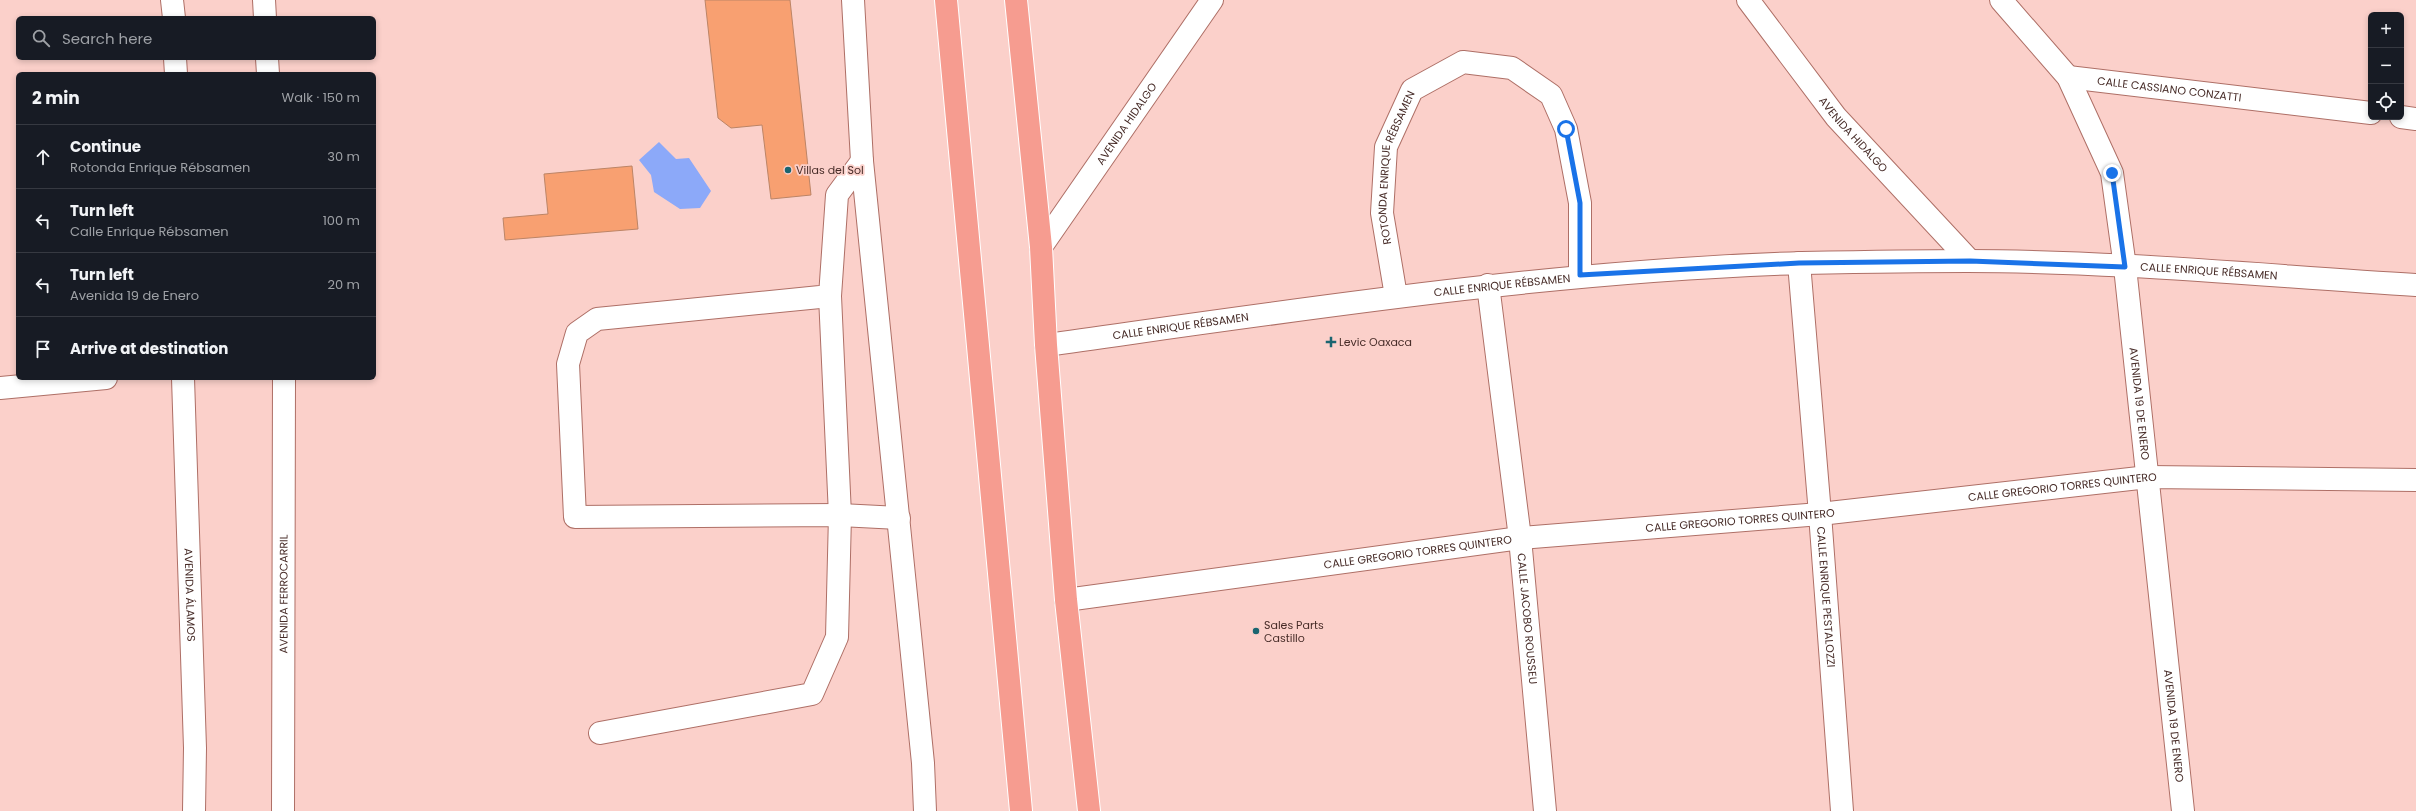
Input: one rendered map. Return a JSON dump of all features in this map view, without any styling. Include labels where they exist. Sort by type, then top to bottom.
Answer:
[{"type":"highway","points":[[946,0],[1021,811]]},
{"type":"highway","points":[[1016,0],[1041,247],[1046,345],[1066,600],[1089,811]]},
{"type":"street","points":[[172,0],[174,16]]},
{"type":"street","points":[[264,0],[265,16]]},
{"type":"street","points":[[853,0],[862,161],[924,763],[925,811]]},
{"type":"street","name":"AVENIDA HIDALGO","points":[[1041,247],[1212,0]]},
{"type":"street","name":"AVENIDA HIDALGO","points":[[1748,0],[1836,117],[1970,261]]},
{"type":"street","points":[[2001,0],[2068,77]]},
{"type":"street","points":[[176,60],[176,72]]},
{"type":"street","points":[[267,60],[268,72]]},
{"type":"street","name":"ROTONDA ENRIQUE RÉBSAMEN","points":[[1396,296],[1382,214],[1386,147],[1412,90],[1463,62],[1512,68],[1551,95],[1566,129],[1580,203],[1580,275]]},
{"type":"street","name":"CALLE CASSIANO CONZATTI","points":[[2068,77],[2368,113]]},
{"type":"street","name":"AVENIDA 19 DE ENERO","points":[[2068,77],[2112,173],[2125,267],[2183,811]]},
{"type":"street","points":[[2404,117],[2416,119]]},
{"type":"street","points":[[600,733],[812,694],[837,637],[840,515],[830,296],[837,195],[862,161]]},
{"type":"street","name":"CALLE ENRIQUE RÉBSAMEN","points":[[1046,345],[1396,296],[1488,285],[1580,275],[1799,263],[1970,261],[2125,267],[2416,286]]},
{"type":"street","name":"CALLE ENRIQUE PESTALOZZI","points":[[1799,263],[1820,514],[1842,811]]},
{"type":"street","name":"CALLE JACOBO ROUSSEU","points":[[1488,285],[1520,538],[1545,811]]},
{"type":"street","points":[[830,296],[597,319],[577,333],[568,364],[575,517],[840,515],[899,518]]},
{"type":"street","points":[[0,388],[85,380]]},
{"type":"street","name":"AVENIDA ÁLAMOS","points":[[183,380],[195,748],[194,811]]},
{"type":"street","name":"AVENIDA FERROCARRIL","points":[[283,811],[284,380]]},
{"type":"street","name":"CALLE GREGORIO TORRES QUINTERO","points":[[1066,600],[1520,538],[1820,514],[2148,477],[2416,480]]},
{"type":"water","points":[[659,142],[676,159],[689,158],[711,191],[700,208],[680,209],[654,192],[651,175],[639,160]]},
{"type":"building","points":[[705,0],[790,0],[811,195],[771,199],[762,125],[731,128],[718,118]]},
{"type":"building","points":[[632,166],[638,229],[505,240],[503,218],[548,214],[544,174]]},
{"type":"place","name":"Villas del Sol","points":[[788,170]]},
{"type":"place","name":"Levic Oaxaca","points":[[1331,342]]},
{"type":"place","name":"Sales Parts Castillo","points":[[1256,631]]},
{"type":"route","points":[[1566,129],[1580,203],[1580,275],[1799,263],[1970,261],[2125,267],[2112,173]]}]
